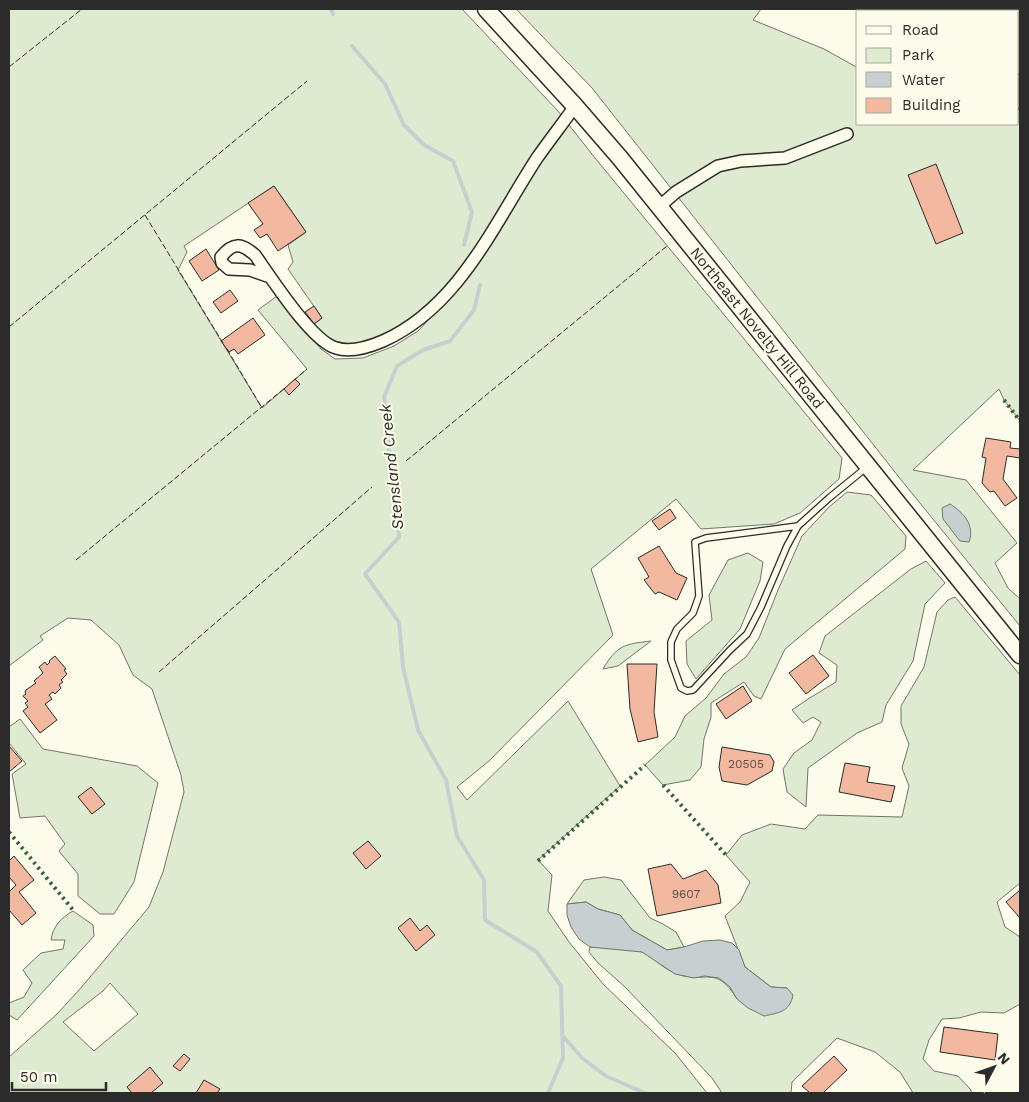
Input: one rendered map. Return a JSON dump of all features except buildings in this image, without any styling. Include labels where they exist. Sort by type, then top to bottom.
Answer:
[{"type":"main road","name":"Northeast Novelty Hill Road","points":[[486,9],[575,106],[660,206],[1020,655]]},
{"type":"street","points":[[270,277],[311,330],[334,348],[349,350],[370,347],[400,334],[427,313],[470,267],[538,158],[575,106]]},
{"type":"street","points":[[660,206],[676,192],[718,166],[741,161],[785,158],[847,134]]},
{"type":"lane","points":[[798,526],[706,538],[695,542],[699,596],[693,612],[677,629],[670,642],[671,660],[681,688],[687,691],[693,690],[747,634],[762,606],[787,546],[798,526],[828,498],[868,466]]},
{"type":"green space","points":[[9,9],[462,9],[558,111],[842,458],[839,479],[800,513],[774,524],[701,529],[676,499],[591,569],[613,635],[489,761],[457,787],[467,800],[568,701],[620,786],[538,860],[552,875],[548,911],[569,942],[603,984],[675,1053],[707,1093],[9,1093],[9,1057],[56,1015],[149,907],[163,872],[184,792],[181,775],[152,689],[133,675],[119,645],[91,620],[68,618],[40,636],[43,640],[9,666]],"holes":[[[274,186],[306,232],[288,245],[293,262],[288,269],[322,318],[314,324],[333,340],[345,345],[357,346],[384,336],[419,315],[463,283],[418,331],[394,346],[363,358],[335,359],[321,349],[277,296],[258,310],[307,369],[262,408],[178,270],[187,252],[184,246]],[[110,983],[138,1014],[94,1051],[63,1022],[103,991]]]},
{"type":"green space","points":[[516,9],[761,9],[753,20],[824,49],[856,67],[856,125],[1019,125],[1019,10],[916,9],[1020,9],[1020,421],[1004,400],[999,389],[913,470],[966,480],[1017,543],[995,563],[1008,588],[1020,599],[1020,626],[902,481],[592,88]]},
{"type":"green space","points":[[847,492],[871,495],[906,536],[905,549],[785,649],[761,699],[754,696],[744,682],[711,703],[711,717],[704,739],[701,767],[690,780],[663,785],[645,765],[675,737],[685,716],[706,698],[724,674],[746,657],[759,638],[802,536],[829,507]]},
{"type":"green space","points":[[748,553],[763,562],[760,581],[740,629],[696,679],[687,664],[686,641],[712,620],[709,595],[728,560]]},
{"type":"green space","points":[[926,561],[945,583],[925,604],[913,661],[886,705],[882,722],[857,733],[808,768],[806,807],[787,792],[783,769],[794,753],[812,740],[821,722],[813,717],[803,723],[792,710],[836,682],[837,665],[819,653],[825,636],[911,569]]},
{"type":"green space","points":[[955,597],[1020,675],[1020,883],[997,902],[1005,927],[1020,937],[1020,1004],[1004,1013],[981,1012],[959,1018],[942,1019],[929,1040],[923,1059],[934,1071],[958,1076],[971,1090],[971,1093],[913,1093],[900,1072],[875,1052],[837,1038],[792,1082],[791,1093],[722,1093],[712,1078],[624,986],[598,963],[589,952],[590,947],[640,951],[677,974],[687,977],[716,978],[730,988],[737,999],[787,988],[771,987],[745,967],[725,916],[740,902],[750,882],[726,855],[742,835],[771,824],[805,829],[818,815],[902,817],[909,786],[902,768],[909,744],[901,724],[901,706],[924,667],[937,612],[948,600]]},
{"type":"green space","points":[[651,641],[618,666],[603,669],[617,650],[622,647]]},
{"type":"green space","points":[[20,719],[43,749],[137,766],[158,783],[134,882],[114,914],[100,914],[78,896],[78,874],[59,851],[65,844],[45,816],[20,818],[12,774],[26,764],[9,743],[9,727]]},
{"type":"green space","points":[[604,877],[621,880],[650,918],[676,932],[684,947],[667,950],[632,930],[620,915],[598,909],[586,902],[567,904],[584,880]]},
{"type":"green space","points":[[73,911],[93,925],[94,936],[17,1020],[9,1015],[9,1003],[24,997],[32,983],[23,970],[41,953],[63,949],[65,940],[51,940],[52,935],[58,923]]},
{"type":"water","points":[[950,504],[960,511],[967,520],[971,530],[969,542],[960,541],[943,519],[942,508]]},
{"type":"water","points":[[586,902],[598,909],[620,915],[632,930],[667,950],[703,941],[720,940],[732,943],[739,950],[745,967],[771,987],[787,988],[793,995],[791,1001],[783,1011],[764,1016],[748,1008],[737,999],[730,987],[719,978],[705,976],[694,978],[675,974],[642,952],[590,947],[579,939],[571,927],[567,915],[567,904]]},
{"type":"waterway","name":"Stensland Creek","points":[[331,9],[333,14]]},
{"type":"waterway","name":"Stensland Creek","points":[[352,46],[385,84],[404,125],[424,145],[453,161],[472,212],[464,245]]},
{"type":"waterway","name":"Stensland Creek","points":[[480,285],[474,310],[450,341],[423,350],[397,366],[384,397],[389,451],[398,500],[399,537],[365,574],[399,622],[403,667],[418,730],[446,780],[457,836],[484,880],[485,920],[537,952],[561,986],[563,1058],[548,1093]]},
{"type":"waterway","points":[[562,1035],[582,1058],[606,1076],[645,1093]]},
{"type":"hedge","points":[[1004,400],[1020,421]]},
{"type":"hedge","points":[[538,861],[645,765]]},
{"type":"hedge","points":[[663,785],[726,855]]},
{"type":"hedge","points":[[9,832],[73,910]]},
{"type":"fence","points":[[9,67],[82,9]]},
{"type":"fence","points":[[9,327],[307,81]]},
{"type":"fence","points":[[145,215],[223,343]]},
{"type":"fence","points":[[406,461],[667,246]]},
{"type":"fence","points":[[227,349],[262,408]]},
{"type":"fence","points":[[293,381],[307,369]]},
{"type":"fence","points":[[76,560],[286,387]]},
{"type":"fence","points":[[159,672],[372,487]]}]
